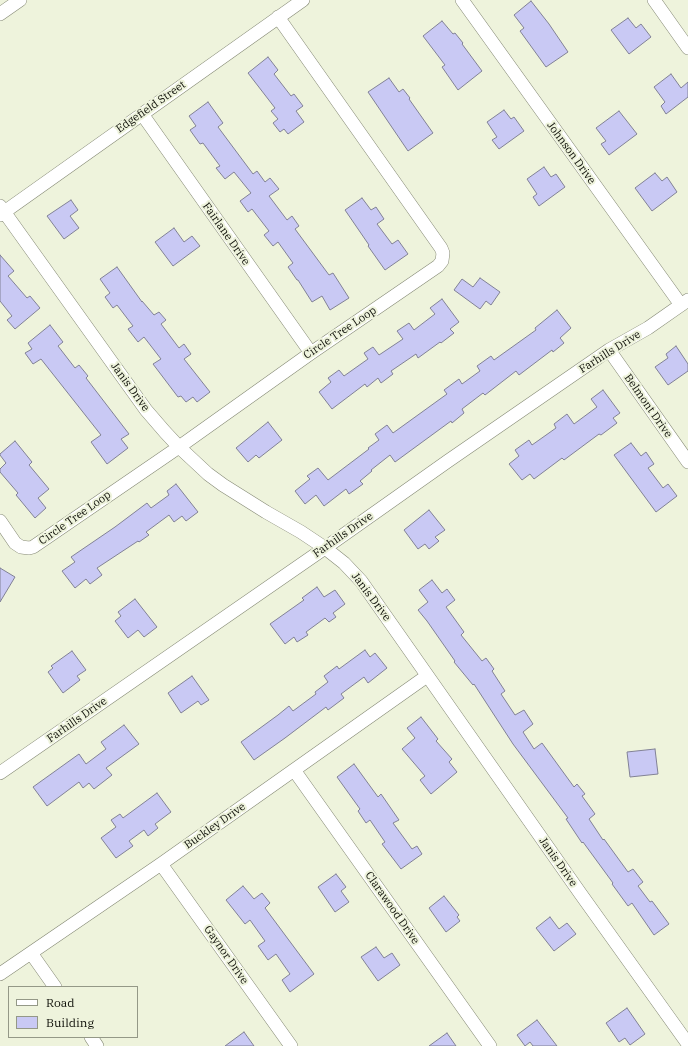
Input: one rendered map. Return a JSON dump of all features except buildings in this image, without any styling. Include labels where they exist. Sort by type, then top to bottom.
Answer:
[{"type":"street","points":[[0,14],[20,0]]},
{"type":"street","name":"Edgefield Street","points":[[1,211],[142,114],[302,0]]},
{"type":"street","name":"Johnson Drive","points":[[462,0],[684,303]]},
{"type":"street","points":[[654,0],[688,48]]},
{"type":"street","name":"Circle Tree Loop","points":[[0,521],[15,543],[21,547],[33,547],[179,447],[310,353],[438,266],[442,261],[443,253],[278,17]]},
{"type":"street","name":"Fairlane Drive","points":[[142,114],[310,353]]},
{"type":"street","name":"Janis Drive","points":[[1,211],[146,410],[179,447],[208,474],[223,485],[325,548],[344,563],[361,581],[688,1044]]},
{"type":"street","name":"Farhills Drive","points":[[0,773],[608,350],[648,328],[684,303]]},
{"type":"street","name":"Belmont Drive","points":[[608,350],[688,462]]},
{"type":"street","name":"Buckley Drive","points":[[0,974],[161,864],[427,676]]},
{"type":"street","name":"Clarawood Drive","points":[[294,770],[490,1046]]},
{"type":"street","name":"Gaynor Drive","points":[[161,864],[291,1046]]},
{"type":"street","points":[[31,953],[55,986]]}]
